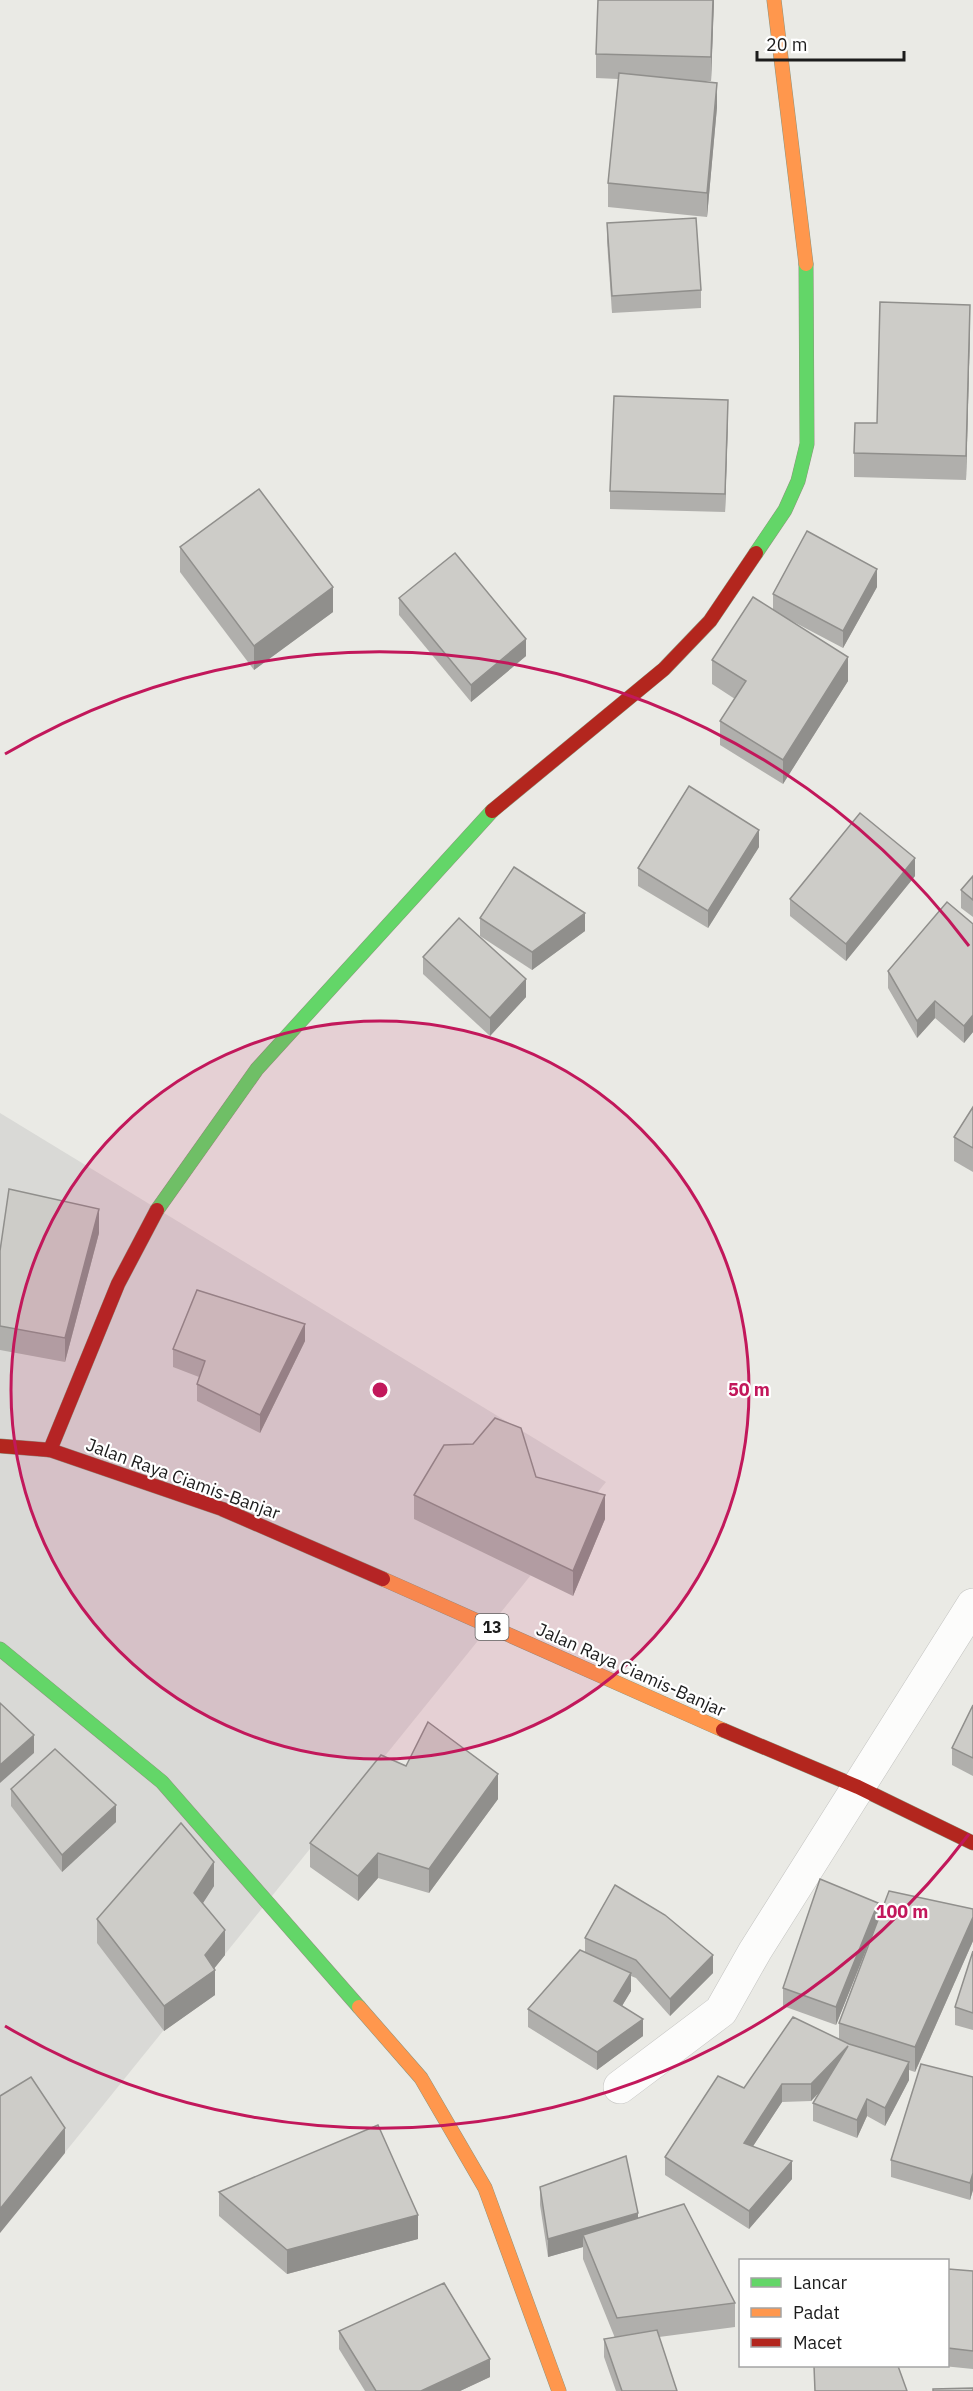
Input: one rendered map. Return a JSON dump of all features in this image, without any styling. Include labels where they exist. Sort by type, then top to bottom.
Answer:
[{"type":"main road","points":[[50,1450],[118,1284],[154,1215],[257,1069],[490,812],[664,669],[710,621],[785,510],[798,481],[807,444],[806,261],[774,0]]},
{"type":"main road","name":"Jalan Raya Ciamis-Banjar","points":[[0,1446],[50,1450],[222,1509],[405,1588],[688,1716],[858,1787],[973,1843]]},
{"type":"main road","points":[[0,1649],[162,1782],[421,2078],[485,2188],[559,2391]]},
{"type":"street","points":[[620,2087],[721,2011],[755,1951],[973,1605]]},
{"type":"shaded area","points":[[0,1113],[606,1482],[0,2233]]},
{"type":"building","points":[[598,0],[713,0],[711,57],[596,54]]},
{"type":"building","points":[[619,73],[717,83],[707,193],[608,183]]},
{"type":"building","points":[[696,218],[701,290],[612,296],[607,223]]},
{"type":"building","points":[[880,302],[970,305],[966,456],[854,453],[855,423],[877,423]]},
{"type":"building","points":[[614,396],[728,400],[725,494],[610,491]]},
{"type":"building","points":[[259,489],[333,587],[254,646],[180,547]]},
{"type":"building","points":[[807,531],[877,569],[843,631],[773,594]]},
{"type":"building","points":[[455,553],[526,639],[471,685],[399,598]]},
{"type":"building","points":[[753,597],[848,657],[783,760],[720,721],[746,681],[712,660]]},
{"type":"building","points":[[689,786],[759,830],[708,911],[638,868]]},
{"type":"building","points":[[860,813],[915,858],[846,944],[790,899]]},
{"type":"building","points":[[514,867],[585,913],[532,952],[480,918]]},
{"type":"building","points":[[973,876],[973,900],[961,890]]},
{"type":"building","points":[[947,902],[973,924],[973,1015],[964,1026],[935,1001],[917,1021],[888,971]]},
{"type":"building","points":[[459,918],[526,979],[490,1018],[423,957]]},
{"type":"building","points":[[973,1107],[973,1148],[954,1137]]},
{"type":"building","points":[[9,1189],[99,1209],[65,1338],[0,1326],[0,1251]]},
{"type":"building","points":[[197,1290],[305,1324],[260,1415],[197,1384],[205,1361],[173,1349]]},
{"type":"building","points":[[495,1418],[521,1428],[536,1477],[605,1495],[573,1571],[414,1495],[444,1445],[473,1444]]},
{"type":"building","points":[[0,1703],[34,1735],[0,1765]]},
{"type":"building","points":[[973,1705],[973,1758],[952,1748]]},
{"type":"building","points":[[428,1722],[498,1774],[429,1869],[378,1853],[358,1876],[310,1843],[381,1755],[406,1766]]},
{"type":"building","points":[[55,1749],[116,1805],[62,1855],[11,1789]]},
{"type":"building","points":[[181,1823],[214,1862],[194,1893],[225,1930],[205,1955],[215,1970],[164,2006],[97,1919]]},
{"type":"building","points":[[820,1879],[878,1903],[836,2007],[783,1988]]},
{"type":"building","points":[[615,1885],[665,1915],[713,1955],[670,1999],[636,1960],[585,1938]]},
{"type":"building","points":[[889,1891],[973,1909],[973,1917],[915,2047],[839,2023]]},
{"type":"building","points":[[580,1950],[631,1973],[614,2001],[643,2019],[597,2052],[528,2009]]},
{"type":"building","points":[[973,1951],[973,2013],[955,2007]]},
{"type":"building","points":[[793,2017],[849,2044],[909,2062],[885,2108],[867,2099],[857,2120],[813,2103],[848,2046],[811,2084],[782,2084],[744,2143],[792,2161],[749,2211],[665,2157],[718,2076],[744,2088]]},
{"type":"building","points":[[921,2064],[973,2077],[973,2173],[970,2183],[891,2160]]},
{"type":"building","points":[[31,2077],[65,2128],[0,2209],[0,2096]]},
{"type":"building","points":[[378,2125],[418,2215],[287,2250],[219,2192]]},
{"type":"building","points":[[626,2156],[638,2213],[548,2239],[540,2187]]},
{"type":"building","points":[[684,2204],[735,2303],[617,2318],[583,2235]]},
{"type":"building","points":[[949,2269],[973,2271],[973,2351],[949,2348]]},
{"type":"building","points":[[444,2283],[490,2359],[421,2391],[376,2391],[339,2331]]},
{"type":"building","points":[[657,2330],[677,2391],[622,2391],[604,2339]]},
{"type":"building","points":[[814,2367],[898,2367],[907,2391],[815,2391]]},
{"type":"building","points":[[973,2388],[973,2391],[933,2391],[933,2389]]},
{"type":"traffic: fast","points":[[756,553],[785,510],[798,481],[807,444],[806,264]]},
{"type":"traffic: fast","points":[[157,1210],[257,1069],[492,811]]},
{"type":"traffic: fast","points":[[0,1649],[162,1782],[359,2007]]},
{"type":"traffic: slow","points":[[774,0],[806,264]]},
{"type":"traffic: slow","points":[[383,1579],[723,1730]]},
{"type":"traffic: slow","points":[[359,2007],[421,2078],[485,2188],[559,2391]]},
{"type":"traffic: jam","points":[[492,811],[664,669],[710,621],[756,553]]},
{"type":"traffic: jam","points":[[50,1450],[118,1284],[157,1210]]},
{"type":"traffic: jam","points":[[0,1446],[50,1450],[222,1509],[383,1579]]},
{"type":"traffic: jam","points":[[723,1730],[858,1787],[973,1843]]}]
